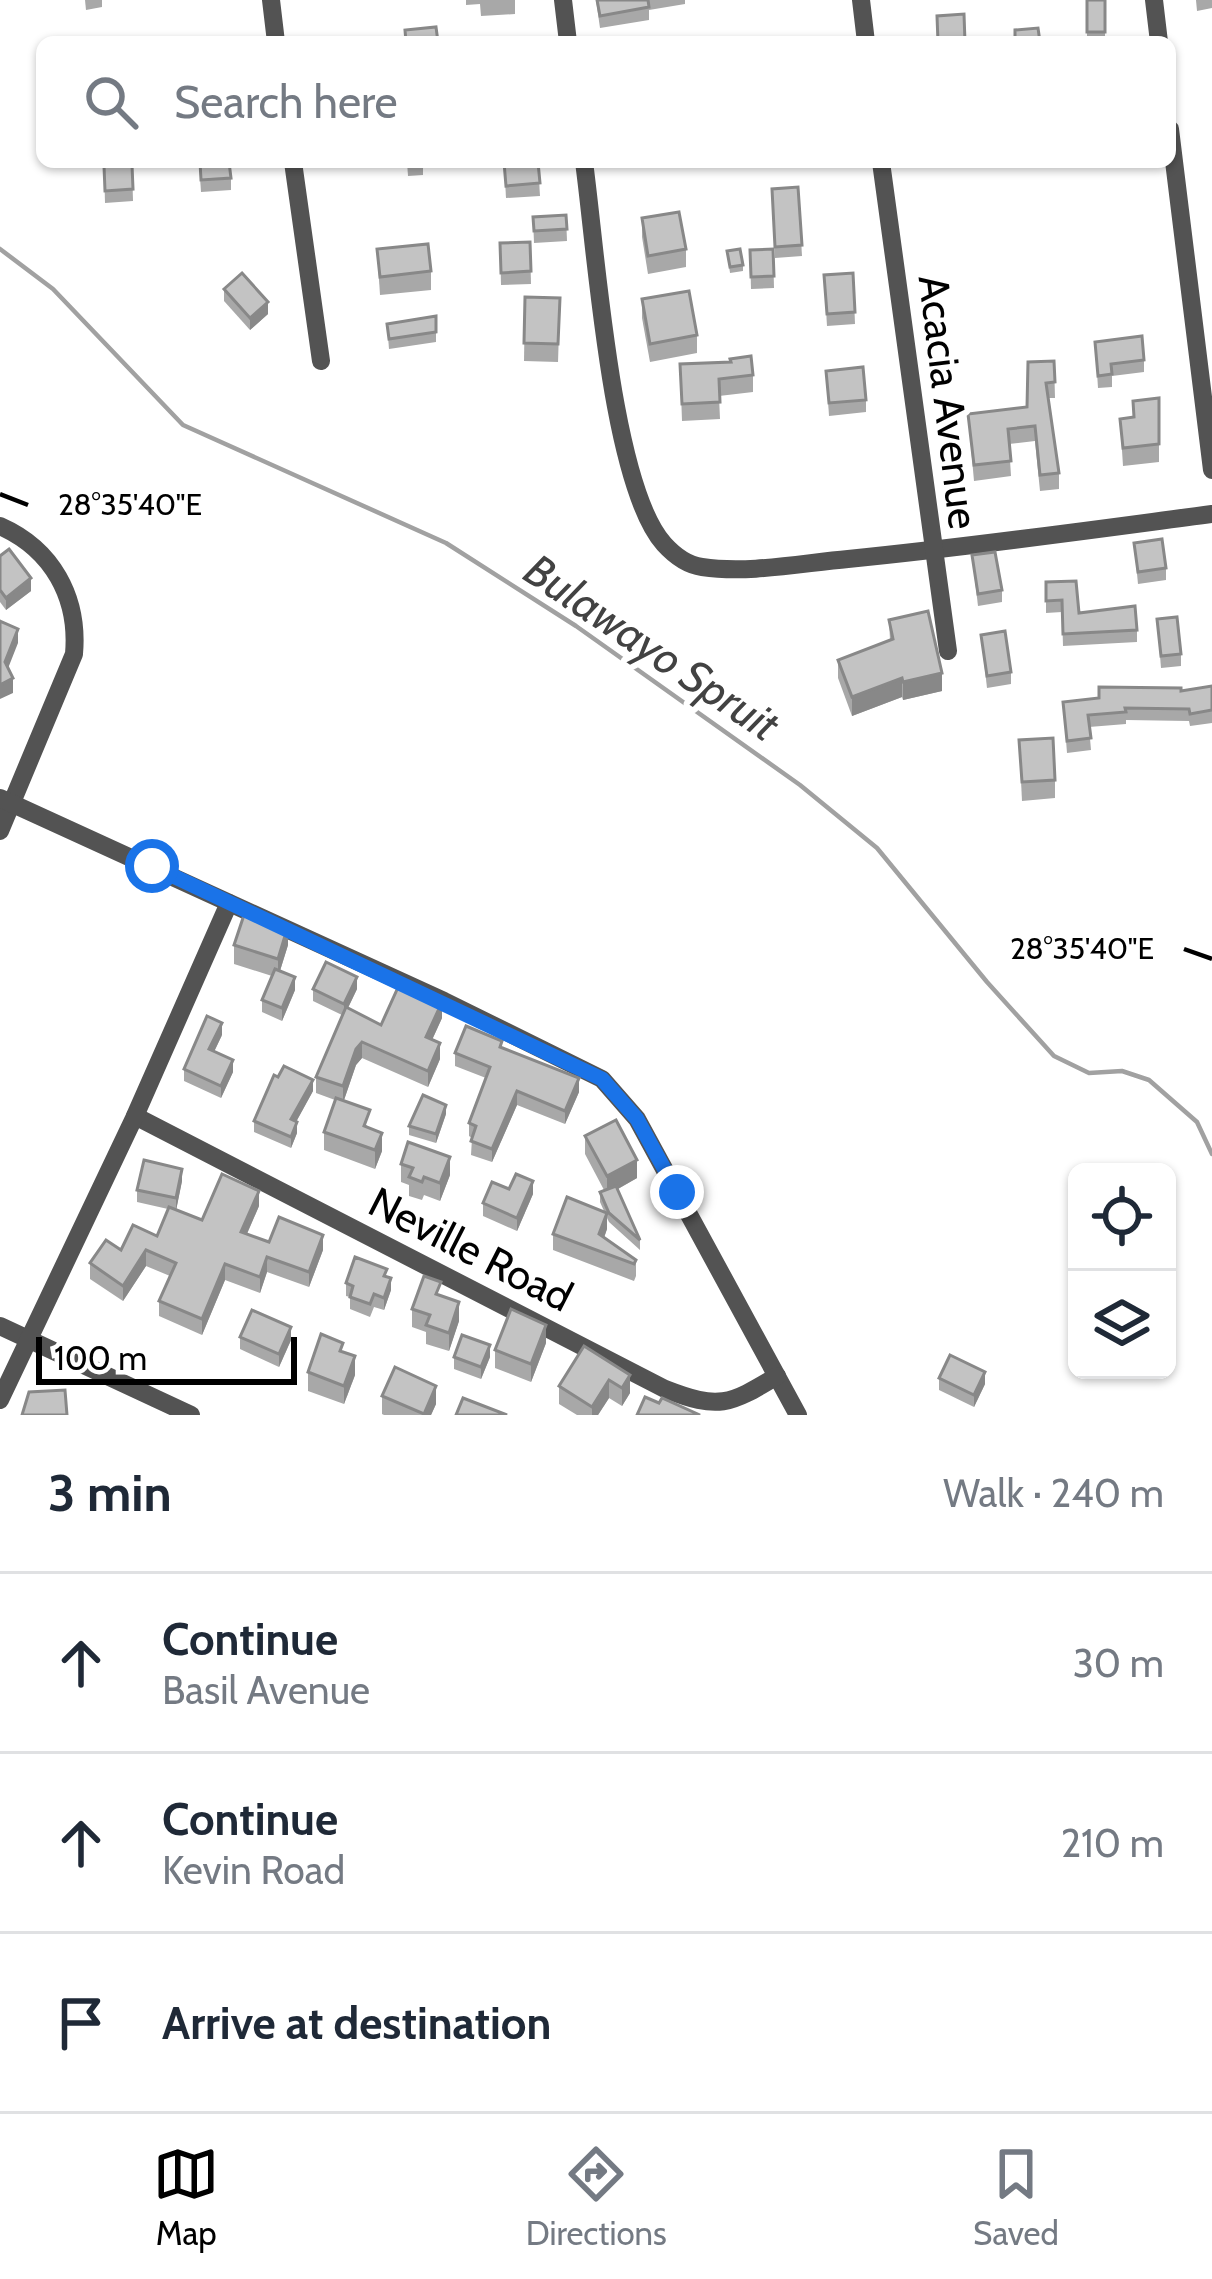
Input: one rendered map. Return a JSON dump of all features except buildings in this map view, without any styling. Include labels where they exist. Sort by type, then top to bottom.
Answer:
[{"type":"street","points":[[271,0],[275,36]]},
{"type":"street","points":[[562,0],[567,36]]},
{"type":"street","points":[[860,0],[865,36]]},
{"type":"street","points":[[1154,0],[1158,36]]},
{"type":"street","points":[[294,168],[321,361]]},
{"type":"street","points":[[585,168],[619,423],[633,486],[661,542],[684,562],[702,567],[786,565],[1212,514]]},
{"type":"street","name":"Acacia Avenue","points":[[882,168],[948,651]]},
{"type":"street","points":[[1175,168],[1212,470]]},
{"type":"street","points":[[0,526],[26,538],[51,563],[69,599],[75,640],[74,654],[7,801],[0,831]]},
{"type":"street","points":[[7,801],[444,1001],[602,1079],[637,1119],[798,1415]]},
{"type":"street","points":[[0,1400],[229,904]]},
{"type":"street","name":"Neville Road","points":[[135,1116],[665,1389],[719,1405],[777,1376]]},
{"type":"street","points":[[0,1326],[191,1415]]},
{"type":"waterway","name":"Bulawayo Spruit","points":[[0,249],[53,289],[183,425],[446,543],[576,626],[800,785],[877,848],[1054,1056],[1089,1073],[1122,1071],[1149,1080],[1197,1122],[1212,1154]]},
{"type":"route","points":[[152,866],[602,1079],[637,1119],[677,1192]]}]
